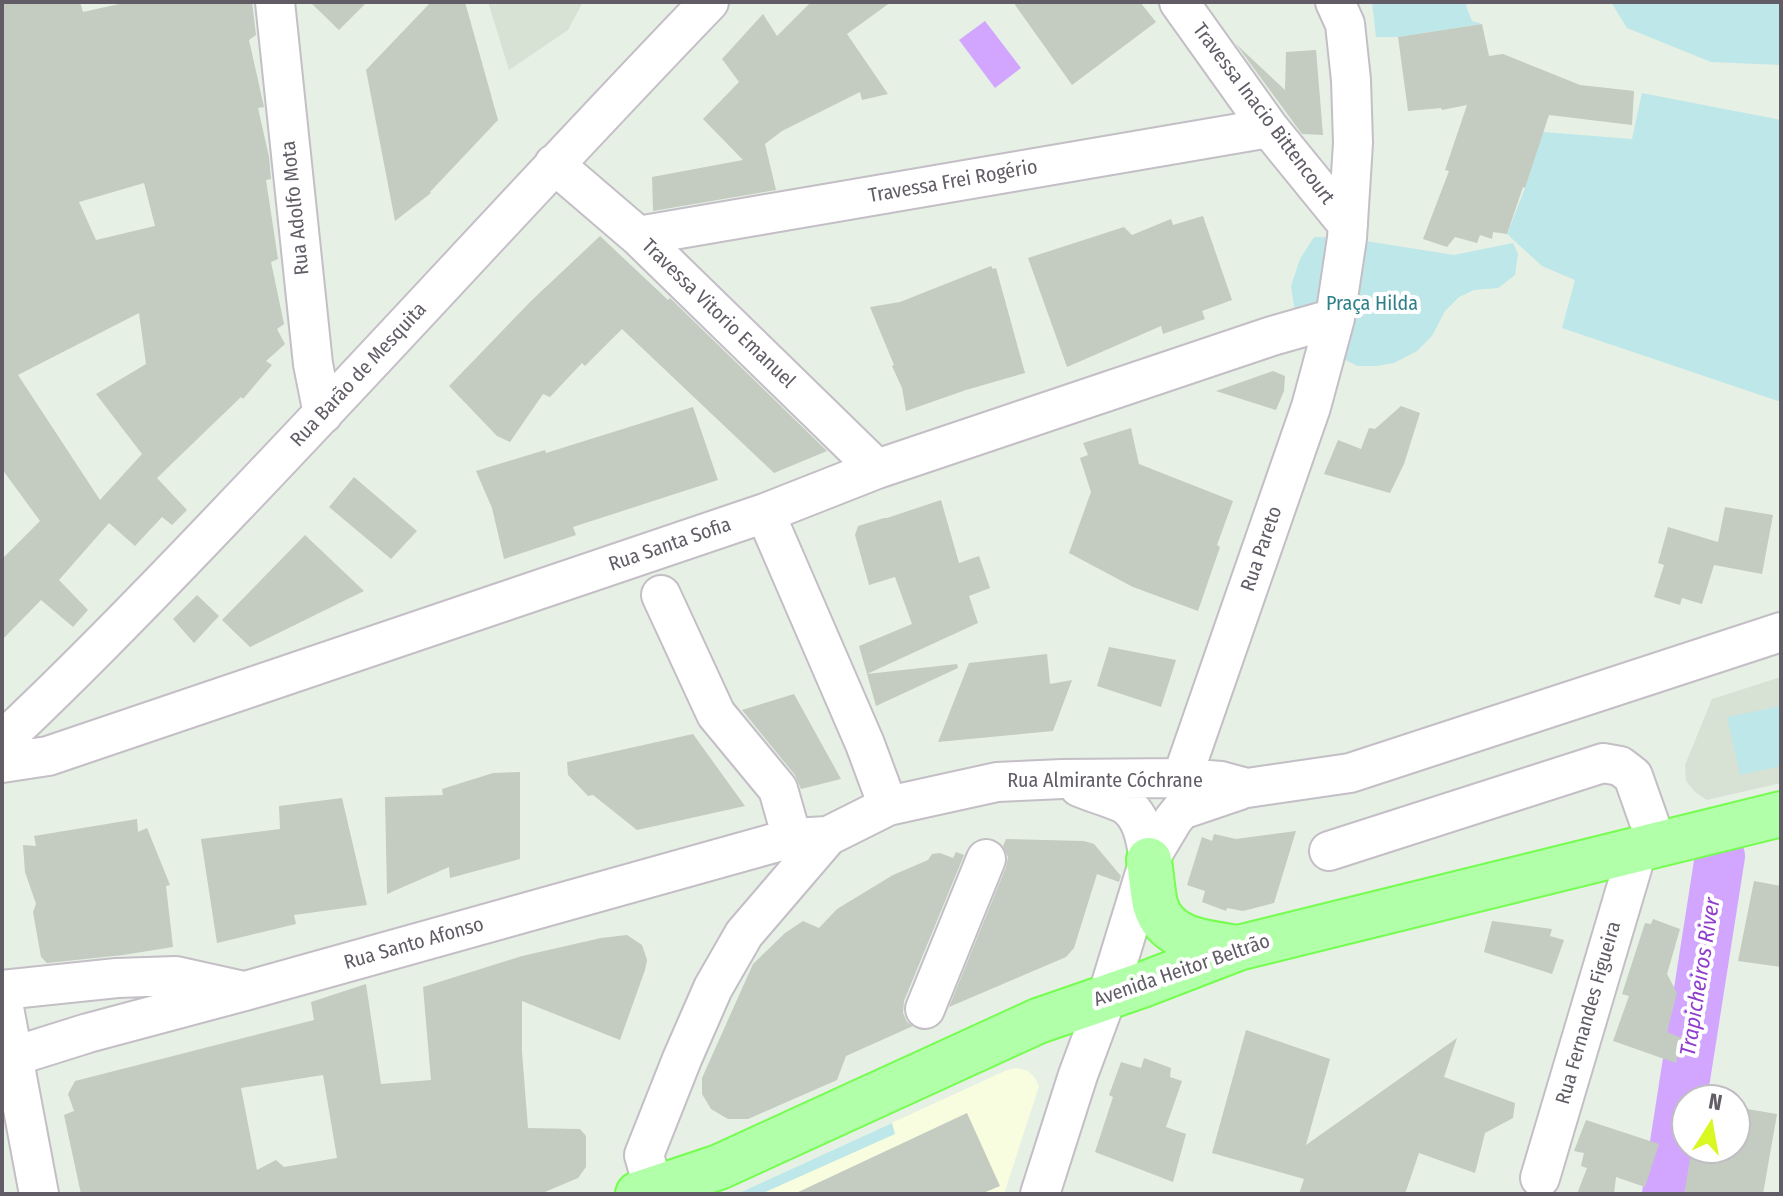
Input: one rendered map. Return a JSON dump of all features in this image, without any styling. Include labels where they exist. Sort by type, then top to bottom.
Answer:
[{"type":"main road","name":"Avenida Heitor Beltrão","points":[[649,1192],[719,1167],[1038,1021],[1238,948],[1781,814]]},
{"type":"main road","points":[[1149,860],[1155,905],[1161,918],[1179,934],[1199,942],[1238,948]]},
{"type":"street","name":"Rua Adolfo Mota","points":[[275,2],[313,364],[323,414]]},
{"type":"street","name":"Travessa Inacio Bittencourt","points":[[1179,2],[1269,128],[1348,225]]},
{"type":"street","name":"Rua Pareto","points":[[1182,778],[1311,407],[1335,318],[1348,225],[1353,143],[1345,24],[1335,2]]},
{"type":"street","name":"Rua Barão de Mesquita","points":[[2,741],[111,636],[323,414],[698,6]]},
{"type":"street","name":"Travessa Frei Rogério","points":[[638,236],[1269,128]]},
{"type":"street","name":"Travessa Vitorio Emanuel","points":[[554,164],[638,236],[877,469]]},
{"type":"street","name":"Rua Santa Sofia","points":[[2,763],[48,756],[765,513],[877,469],[1272,336],[1335,318]]},
{"type":"street","points":[[765,513],[865,744],[888,806]]},
{"type":"street","points":[[661,595],[716,714],[778,789],[810,837]]},
{"type":"street","points":[[1781,618],[1781,632]]},
{"type":"street","name":"Rua Almirante Cóchrane","points":[[649,1192],[644,1155],[713,988],[744,934],[810,837],[888,806],[997,782],[1182,778],[1221,781],[1247,788],[1350,773],[1781,632]]},
{"type":"street","points":[[1329,851],[1603,763],[1620,766],[1633,776],[1648,846]]},
{"type":"street","points":[[1062,779],[1125,804],[1137,818],[1149,860]]},
{"type":"street","points":[[1040,1194],[1107,997],[1149,860],[1181,810],[1247,788]]},
{"type":"street","name":"Rua Santo Afonso","points":[[8,1058],[88,1033],[810,837]]},
{"type":"street","name":"Rua Fernandes Figueira","points":[[1540,1178],[1648,846]]},
{"type":"street","points":[[925,1009],[986,859]]},
{"type":"street","points":[[2,990],[117,978],[176,976],[245,991]]},
{"type":"street","points":[[2,997],[8,1058],[39,1194]]},
{"type":"shaded area","points":[[488,2],[583,2],[568,30],[509,70]]},
{"type":"shaded area","points":[[985,21],[1021,68],[995,88],[959,40]]},
{"type":"shaded area","points":[[1781,677],[1781,783],[1707,800],[1695,792],[1686,781],[1685,765],[1712,699]]},
{"type":"shaded area","points":[[1017,1068],[1028,1071],[1039,1086],[1004,1194],[737,1194],[1007,1070]]},
{"type":"green space","points":[[1372,2],[1468,2],[1466,6],[1472,21],[1482,24],[1398,37],[1376,37]]},
{"type":"green space","points":[[1611,2],[1781,2],[1781,65],[1711,62],[1627,28]]},
{"type":"green space","points":[[1642,93],[1781,120],[1781,402],[1562,328],[1575,280],[1542,266],[1507,234],[1543,132],[1632,139]]},
{"type":"green space","name":"Praça Hilda","points":[[1314,237],[1347,238],[1454,255],[1513,243],[1518,254],[1515,275],[1498,288],[1474,290],[1459,297],[1445,311],[1432,336],[1417,351],[1394,363],[1358,366],[1324,350],[1295,312],[1291,286],[1300,259]]},
{"type":"green space","points":[[1781,706],[1781,766],[1740,775],[1727,717]]},
{"type":"green space","points":[[892,1123],[895,1134],[761,1194],[737,1194]]},
{"type":"building","points":[[2,2],[80,2],[83,12],[128,2],[252,2],[256,35],[249,40],[264,107],[258,108],[269,157],[271,179],[266,180],[278,259],[271,262],[284,324],[277,329],[285,344],[266,361],[272,365],[243,399],[241,397],[157,478],[187,510],[172,525],[162,517],[135,546],[109,523],[59,580],[88,610],[73,627],[41,600],[2,640],[2,559],[40,521],[2,469]],"holes":[[[144,183],[155,226],[96,240],[79,202]],[[139,313],[146,364],[96,394],[142,454],[100,500],[18,375]]]},
{"type":"building","points":[[310,2],[367,2],[339,30]]},
{"type":"building","points":[[431,2],[465,2],[498,120],[431,193],[395,221],[366,70]]},
{"type":"building","points":[[811,2],[891,2],[847,34],[888,94],[862,100],[860,92],[782,131],[765,144],[776,190],[653,211],[652,177],[743,160],[703,119],[739,82],[722,59],[763,14],[777,36]]},
{"type":"building","points":[[1013,2],[1140,2],[1156,22],[1072,85]]},
{"type":"building","points":[[1482,24],[1489,56],[1503,54],[1580,85],[1634,91],[1632,125],[1549,115],[1507,234],[1493,232],[1492,239],[1480,235],[1477,243],[1455,237],[1447,247],[1423,239],[1449,171],[1445,170],[1467,105],[1442,110],[1408,111],[1398,37]]},
{"type":"building","points":[[1236,44],[1285,90],[1286,52],[1316,50],[1323,135],[1302,134]]},
{"type":"building","points":[[1203,216],[1232,300],[1202,311],[1205,319],[1163,334],[1161,326],[1067,367],[1028,258],[1124,227],[1132,235],[1171,219],[1173,225]]},
{"type":"building","points":[[600,236],[668,300],[670,298],[827,451],[774,473],[622,329],[585,366],[582,363],[550,397],[543,394],[510,442],[497,436],[449,386],[531,301]]},
{"type":"building","points":[[991,266],[996,268],[1025,373],[906,411],[902,388],[870,307],[900,302]]},
{"type":"building","points":[[1273,371],[1285,376],[1284,391],[1276,410],[1216,391]]},
{"type":"building","points":[[1401,406],[1420,413],[1404,464],[1390,493],[1324,474],[1338,440],[1361,449],[1369,428],[1375,429]]},
{"type":"building","points":[[693,407],[718,480],[573,527],[576,535],[504,559],[492,508],[476,471],[545,450],[546,453]]},
{"type":"building","points":[[1131,428],[1139,464],[1233,501],[1198,611],[1133,587],[1069,553],[1091,492],[1080,458],[1088,455],[1083,443]]},
{"type":"building","points":[[354,477],[417,531],[391,559],[329,507]]},
{"type":"building","points":[[941,500],[959,563],[979,556],[990,588],[969,596],[978,623],[867,674],[859,646],[912,624],[895,577],[869,585],[855,535],[858,526]]},
{"type":"building","points":[[1725,507],[1773,515],[1762,574],[1714,565],[1702,604],[1682,598],[1680,605],[1654,597],[1664,565],[1658,563],[1668,527],[1718,542]]},
{"type":"building","points":[[305,535],[364,591],[250,647],[222,620]]},
{"type":"building","points":[[197,595],[219,616],[194,643],[173,619]]},
{"type":"building","points":[[1109,647],[1176,660],[1161,707],[1097,686]]},
{"type":"building","points":[[1047,654],[1050,684],[1072,680],[1053,731],[938,742],[969,663]]},
{"type":"building","points":[[957,664],[958,668],[876,706],[867,674]]},
{"type":"building","points":[[794,694],[841,779],[801,789],[795,775],[742,710]]},
{"type":"building","points":[[693,734],[745,806],[637,830],[593,795],[588,796],[568,775],[567,762]]},
{"type":"building","points":[[520,772],[520,859],[450,878],[449,867],[387,894],[385,797],[443,795],[442,789],[493,773]]},
{"type":"building","points":[[342,798],[367,905],[294,915],[296,924],[217,943],[201,839],[280,829],[279,806]]},
{"type":"building","points":[[137,819],[138,832],[147,828],[170,885],[166,886],[173,947],[47,963],[41,957],[33,912],[36,904],[25,872],[23,845],[36,846],[34,836]]},
{"type":"building","points":[[1296,831],[1274,903],[1243,911],[1227,908],[1226,911],[1202,902],[1205,891],[1187,885],[1202,837],[1212,841],[1214,834],[1236,839]]},
{"type":"building","points":[[1006,839],[1084,841],[1094,844],[1121,876],[1119,882],[1097,874],[1074,948],[1066,957],[949,1007],[1006,867],[1008,857],[1003,846]]},
{"type":"building","points":[[956,852],[964,855],[904,1001],[903,1013],[913,1026],[846,1056],[837,1080],[748,1119],[728,1119],[711,1109],[702,1094],[702,1078],[753,964],[785,933],[803,921],[819,928],[837,909],[893,875],[928,860],[932,854],[940,853],[953,858]]},
{"type":"building","points":[[1754,881],[1781,886],[1781,967],[1738,961]]},
{"type":"building","points":[[1653,919],[1680,929],[1667,974],[1677,993],[1667,1032],[1682,1038],[1676,1063],[1613,1041],[1629,996],[1622,994],[1645,923],[1651,924]]},
{"type":"building","points":[[1492,921],[1552,929],[1550,936],[1564,940],[1552,974],[1484,952]]},
{"type":"building","points":[[627,935],[642,945],[647,960],[620,1040],[522,1001],[522,1052],[528,1128],[580,1129],[586,1136],[586,1167],[578,1178],[540,1194],[81,1194],[64,1115],[74,1111],[68,1094],[75,1081],[314,1020],[311,1002],[366,984],[381,1084],[431,1080],[423,987],[522,956]],"holes":[[[323,1075],[337,1158],[284,1167],[276,1160],[257,1170],[241,1088]]]},
{"type":"building","points":[[1246,1030],[1330,1059],[1306,1145],[1457,1038],[1444,1077],[1515,1103],[1513,1118],[1485,1133],[1475,1173],[1419,1153],[1405,1194],[1299,1194],[1304,1179],[1212,1153]]},
{"type":"building","points":[[1144,1058],[1171,1068],[1170,1077],[1182,1081],[1166,1127],[1186,1134],[1173,1182],[1095,1152],[1121,1062],[1141,1068]]},
{"type":"building","points":[[1751,1110],[1777,1114],[1763,1194],[1684,1194],[1689,1164],[1751,1164]]},
{"type":"building","points":[[967,1113],[1000,1186],[981,1194],[794,1194]]},
{"type":"building","points":[[1586,1120],[1659,1144],[1645,1187],[1616,1177],[1614,1194],[1577,1194],[1587,1168],[1581,1166],[1584,1153],[1574,1151]]},
{"type":"waterway","name":"Trapicheiros River","points":[[1667,1194],[1720,856]]}]
